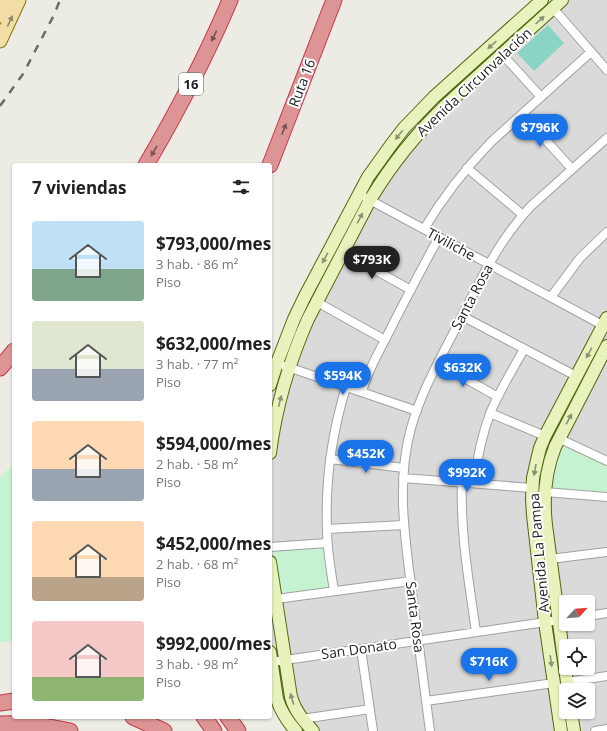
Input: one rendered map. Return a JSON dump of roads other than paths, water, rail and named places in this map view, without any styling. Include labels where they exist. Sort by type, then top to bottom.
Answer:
[{"type":"highway","name":"16","points":[[147,163],[199,68],[230,0]]},
{"type":"highway","name":"Ruta 16","points":[[271,163],[334,0]]},
{"type":"highway","points":[[0,368],[12,353]]},
{"type":"highway","points":[[0,703],[12,701]]},
{"type":"highway","points":[[137,719],[164,731]]},
{"type":"highway","points":[[205,719],[214,731]]},
{"type":"highway","points":[[229,719],[238,731]]},
{"type":"highway","points":[[0,724],[42,726],[70,731]]},
{"type":"main road","points":[[0,16],[7,0]]},
{"type":"main road","points":[[0,41],[19,0]]},
{"type":"street","name":"Avenida Circunvalación","points":[[272,379],[291,326],[304,298],[368,177],[390,145],[434,97],[542,0]]},
{"type":"street","name":"Avenida Circunvalación","points":[[272,441],[278,405],[289,367],[301,335],[370,200],[389,169],[414,138],[444,107],[562,0]]},
{"type":"street","points":[[553,8],[607,70]]},
{"type":"street","points":[[424,229],[444,197],[467,168],[491,142],[591,52]]},
{"type":"street","points":[[502,54],[541,97]]},
{"type":"street","points":[[522,114],[572,169]]},
{"type":"street","name":"Santa Rosa","points":[[430,731],[404,525],[404,468],[410,436],[417,411],[423,394],[438,363],[489,264],[505,238],[523,215],[540,197],[607,138]]},
{"type":"street","points":[[467,168],[523,215]]},
{"type":"street","name":"Tiviliche","points":[[359,194],[551,297],[606,324]]},
{"type":"street","points":[[551,297],[580,258],[607,232]]},
{"type":"street","points":[[362,392],[368,373],[439,237]]},
{"type":"street","points":[[343,252],[411,290]]},
{"type":"street","points":[[317,302],[385,340]]},
{"type":"street","points":[[462,316],[576,376]]},
{"type":"street","name":"Avenida La Pampa","points":[[561,731],[545,622],[533,514],[532,488],[537,460],[545,436],[576,376],[606,324]]},
{"type":"street","name":"Avenida La Pampa","points":[[559,605],[550,559],[545,515],[545,482],[549,464],[558,438],[607,346]]},
{"type":"street","points":[[474,483],[479,452],[490,413],[524,349]]},
{"type":"street","points":[[277,363],[417,411]]},
{"type":"street","points":[[438,363],[498,397]]},
{"type":"street","points":[[334,591],[327,543],[327,493],[330,459],[337,421],[346,387]]},
{"type":"street","points":[[490,413],[545,436]]},
{"type":"street","points":[[558,438],[607,461]]},
{"type":"street","points":[[330,459],[404,468]]},
{"type":"street","points":[[403,478],[532,488]]},
{"type":"street","points":[[462,482],[461,507],[463,535],[476,632]]},
{"type":"street","points":[[545,492],[607,497]]},
{"type":"street","points":[[327,530],[404,525]]},
{"type":"street","points":[[272,547],[327,543]]},
{"type":"street","points":[[550,559],[607,552]]},
{"type":"street","points":[[272,574],[290,697],[294,708],[313,731]]},
{"type":"street","points":[[276,599],[411,581]]},
{"type":"street","points":[[595,615],[607,613]]},
{"type":"street","name":"San Donato","points":[[272,657],[285,660],[559,620]]},
{"type":"street","name":"Avenida La Pampa","points":[[563,631],[567,683]]},
{"type":"street","points":[[361,649],[373,731]]},
{"type":"street","points":[[272,664],[279,706],[285,719],[296,731]]},
{"type":"street","points":[[579,683],[607,676]]},
{"type":"street","points":[[426,701],[554,683]]},
{"type":"street","points":[[302,719],[370,709]]},
{"type":"street","points":[[572,719],[574,731]]},
{"type":"street","points":[[595,731],[607,729]]},
{"type":"railway","points":[[0,106],[23,74],[54,15],[60,0]]}]
